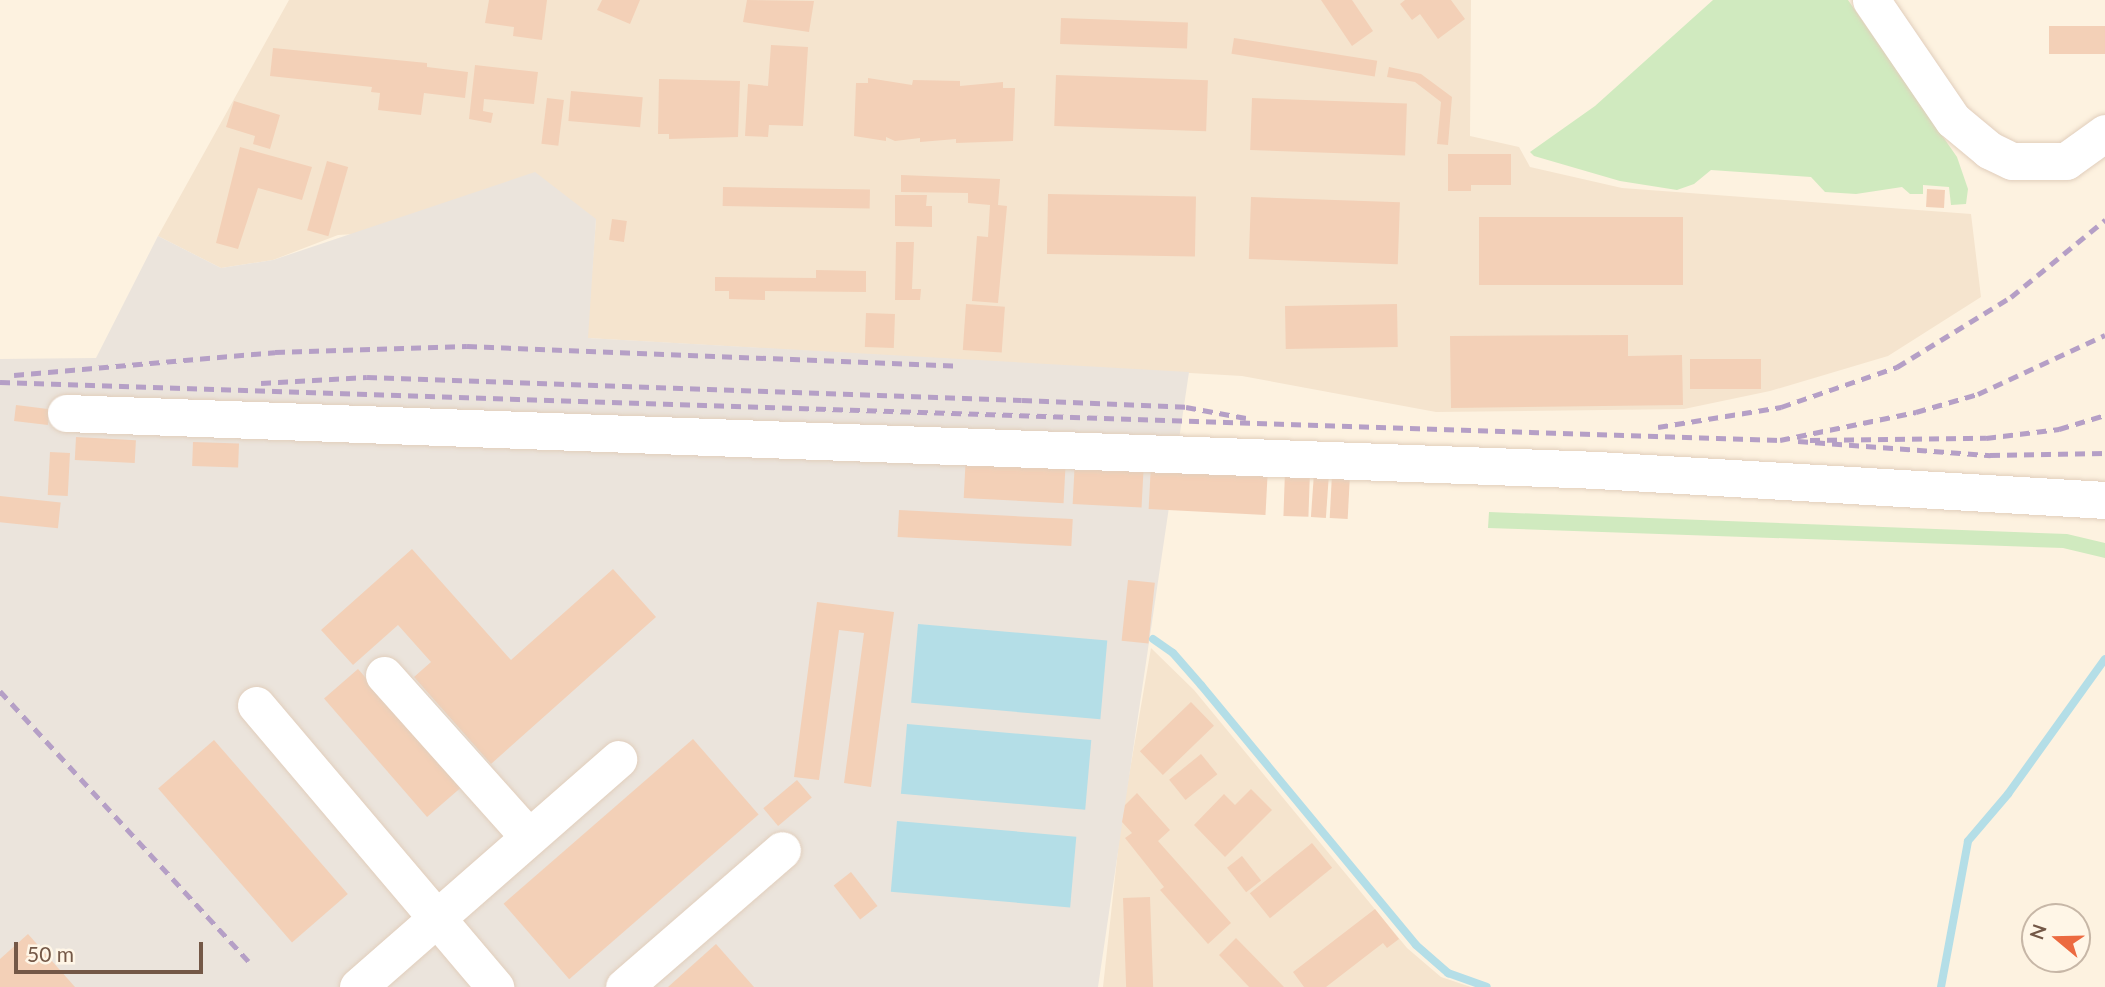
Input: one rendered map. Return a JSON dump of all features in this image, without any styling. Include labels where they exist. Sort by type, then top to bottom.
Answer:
[{"type":"street","points":[[1871,0],[1953,120],[1989,150],[2012,161],[2066,161],[2105,133]]},
{"type":"street","points":[[66,414],[1597,470],[2105,500]]},
{"type":"street","points":[[384,675],[529,837]]},
{"type":"street","points":[[256,705],[420,894],[434,920],[495,987]]},
{"type":"street","points":[[358,987],[618,759]]},
{"type":"street","points":[[624,987],[782,850]]},
{"type":"shaded area","points":[[289,0],[1471,0],[1470,136],[1519,147],[1530,167],[1622,188],[1971,214],[1981,297],[1888,356],[1770,391],[1684,409],[1436,412],[1242,376],[587,338],[596,219],[338,235],[273,260],[221,268],[158,236]]},
{"type":"shaded area","points":[[535,172],[596,219],[588,338],[1189,372],[1098,987],[0,987],[0,359],[96,358],[158,236],[221,268],[273,260]]},
{"type":"shaded area","points":[[1151,648],[1194,690],[1407,948],[1441,977],[1471,987],[1103,987],[1121,822]]},
{"type":"green space","points":[[1713,0],[1848,0],[1957,157],[1968,189],[1966,204],[1951,205],[1949,187],[1923,185],[1923,194],[1910,194],[1902,187],[1856,194],[1825,192],[1811,177],[1711,170],[1694,184],[1677,190],[1620,181],[1534,156],[1530,152],[1595,106]]},
{"type":"green space","points":[[1489,512],[2067,534],[2105,543],[2105,558],[2063,548],[1488,528]]},
{"type":"water","points":[[918,624],[1107,641],[1100,719],[911,703]]},
{"type":"water","points":[[907,724],[1091,740],[1085,810],[901,794]]},
{"type":"water","points":[[897,821],[1076,837],[1070,907],[891,892]]},
{"type":"building","points":[[489,0],[547,0],[542,40],[513,36],[514,27],[485,23]]},
{"type":"building","points":[[602,0],[640,0],[630,24],[597,10]]},
{"type":"building","points":[[747,0],[814,1],[809,32],[743,22]]},
{"type":"building","points":[[1321,0],[1352,0],[1373,31],[1352,46]]},
{"type":"building","points":[[1405,0],[1451,0],[1465,19],[1438,39],[1420,14],[1412,20],[1400,4]]},
{"type":"building","points":[[1061,18],[1188,22],[1187,48],[1060,44]]},
{"type":"building","points":[[2049,26],[2105,26],[2105,54],[2049,54]]},
{"type":"building","points":[[1234,38],[1377,61],[1375,76],[1231,54]]},
{"type":"building","points":[[771,45],[808,47],[803,126],[769,125],[768,137],[745,136],[748,84],[768,86]]},
{"type":"building","points":[[273,48],[427,63],[427,67],[468,72],[465,98],[424,93],[421,115],[378,110],[380,93],[371,92],[372,87],[270,76]]},
{"type":"building","points":[[475,65],[538,72],[534,104],[484,99],[483,111],[493,113],[491,123],[469,119]]},
{"type":"building","points":[[1389,67],[1421,74],[1452,97],[1448,145],[1437,144],[1441,102],[1415,82],[1387,77]]},
{"type":"building","points":[[1056,75],[1208,80],[1206,131],[1054,126]]},
{"type":"building","points":[[868,78],[912,85],[913,80],[960,81],[960,86],[1003,82],[1003,88],[1015,88],[1013,141],[956,143],[956,139],[920,142],[920,138],[895,141],[886,137],[886,141],[854,136],[856,83],[868,83]]},
{"type":"building","points":[[659,79],[740,81],[738,137],[669,139],[669,134],[658,134]]},
{"type":"building","points":[[571,91],[643,97],[640,127],[568,121]]},
{"type":"building","points":[[547,98],[564,100],[558,146],[541,144]]},
{"type":"building","points":[[1252,98],[1407,103],[1405,155],[1250,150]]},
{"type":"building","points":[[234,101],[280,115],[270,149],[253,144],[255,136],[226,127]]},
{"type":"building","points":[[240,147],[312,167],[302,200],[258,188],[238,249],[216,243]]},
{"type":"building","points":[[1448,154],[1511,154],[1511,185],[1471,185],[1471,191],[1448,191]]},
{"type":"building","points":[[327,161],[348,167],[328,236],[307,230]]},
{"type":"building","points":[[901,175],[1000,179],[998,205],[1007,206],[998,303],[972,301],[977,236],[988,237],[990,205],[968,203],[968,193],[901,192]]},
{"type":"building","points":[[723,187],[870,190],[870,209],[723,206]]},
{"type":"building","points":[[1927,189],[1945,190],[1944,208],[1926,207]]},
{"type":"building","points":[[1048,194],[1196,197],[1195,257],[1047,254]]},
{"type":"building","points":[[895,195],[927,195],[926,206],[932,206],[932,227],[895,226]]},
{"type":"building","points":[[1251,197],[1400,202],[1398,264],[1249,259]]},
{"type":"building","points":[[1479,217],[1683,217],[1683,285],[1479,285]]},
{"type":"building","points":[[612,219],[627,221],[624,242],[609,240]]},
{"type":"building","points":[[896,242],[914,242],[912,289],[921,289],[920,300],[895,300]]},
{"type":"building","points":[[816,270],[866,271],[866,292],[765,291],[765,300],[729,299],[729,291],[715,291],[715,277],[816,278]]},
{"type":"building","points":[[966,304],[1005,307],[1002,353],[963,350]]},
{"type":"building","points":[[1397,304],[1398,347],[1286,349],[1285,306]]},
{"type":"building","points":[[866,313],[895,314],[894,348],[865,347]]},
{"type":"building","points":[[1628,335],[1628,356],[1682,355],[1683,405],[1451,408],[1450,336]]},
{"type":"building","points":[[1690,359],[1761,359],[1761,389],[1690,389]]},
{"type":"building","points":[[16,405],[50,409],[48,425],[14,421]]},
{"type":"building","points":[[76,437],[136,440],[135,463],[75,460]]},
{"type":"building","points":[[193,442],[239,444],[238,468],[192,466]]},
{"type":"building","points":[[50,452],[70,453],[68,496],[48,495]]},
{"type":"building","points":[[966,454],[1066,459],[1064,503],[964,498]]},
{"type":"building","points":[[1075,459],[1144,463],[1142,508],[1073,504]]},
{"type":"building","points":[[1151,464],[1268,470],[1265,515],[1149,509]]},
{"type":"building","points":[[1285,471],[1310,472],[1308,517],[1283,516]]},
{"type":"building","points":[[1314,473],[1329,474],[1326,518],[1311,517]]},
{"type":"building","points":[[1332,474],[1350,475],[1348,519],[1330,518]]},
{"type":"building","points":[[0,496],[61,502],[58,528],[0,522]]},
{"type":"building","points":[[899,510],[1073,519],[1071,546],[898,537]]},
{"type":"building","points":[[412,549],[511,660],[613,569],[656,617],[491,764],[414,677],[431,662],[398,625],[353,665],[321,630]]},
{"type":"building","points":[[1128,580],[1155,583],[1148,643],[1122,641]]},
{"type":"building","points":[[817,602],[894,612],[871,787],[844,783],[864,633],[839,630],[819,780],[794,777]]},
{"type":"building","points":[[358,669],[461,787],[427,817],[324,699]]},
{"type":"building","points":[[1191,702],[1214,726],[1163,775],[1140,751]]},
{"type":"building","points":[[693,739],[759,814],[569,979],[504,904]]},
{"type":"building","points":[[214,740],[348,894],[292,943],[158,789]]},
{"type":"building","points":[[1201,754],[1217,774],[1185,800],[1169,780]]},
{"type":"building","points":[[797,780],[812,798],[778,826],[763,808]]},
{"type":"building","points":[[1251,789],[1272,810],[1225,857],[1194,825],[1224,794],[1235,805]]},
{"type":"building","points":[[1137,793],[1170,830],[1158,841],[1231,923],[1208,944],[1160,890],[1164,887],[1125,838],[1132,833],[1122,822],[1125,805]]},
{"type":"building","points":[[1312,843],[1332,868],[1270,918],[1250,893]]},
{"type":"building","points":[[1242,856],[1261,880],[1246,892],[1227,868]]},
{"type":"building","points":[[851,872],[877,906],[860,919],[834,886]]},
{"type":"building","points":[[1150,897],[1153,987],[1126,987],[1123,898]]},
{"type":"building","points":[[1375,909],[1399,939],[1387,948],[1383,943],[1326,987],[1304,987],[1293,972]]},
{"type":"building","points":[[28,934],[75,987],[0,987],[0,959]]},
{"type":"building","points":[[1236,938],[1284,987],[1249,987],[1219,955]]},
{"type":"building","points":[[716,944],[754,987],[668,987]]},
{"type":"waterway","points":[[1153,639],[1173,653],[1201,685],[1416,945],[1448,973],[1487,987]]},
{"type":"waterway","points":[[1941,987],[1968,841],[2008,794],[2105,659]]},
{"type":"railway","points":[[1658,427],[1781,407],[1897,367],[2011,297],[2105,220]]},
{"type":"railway","points":[[0,382],[1780,440],[1916,412],[1978,394],[2105,335]]},
{"type":"railway","points":[[14,375],[275,352],[467,346],[959,366]]},
{"type":"railway","points":[[261,383],[367,377],[1022,400],[1186,407],[1246,418]]},
{"type":"railway","points":[[1810,440],[1986,438],[2059,429],[2105,415]]},
{"type":"railway","points":[[1798,441],[1990,455],[2105,453]]},
{"type":"railway","points":[[0,691],[248,961]]}]
